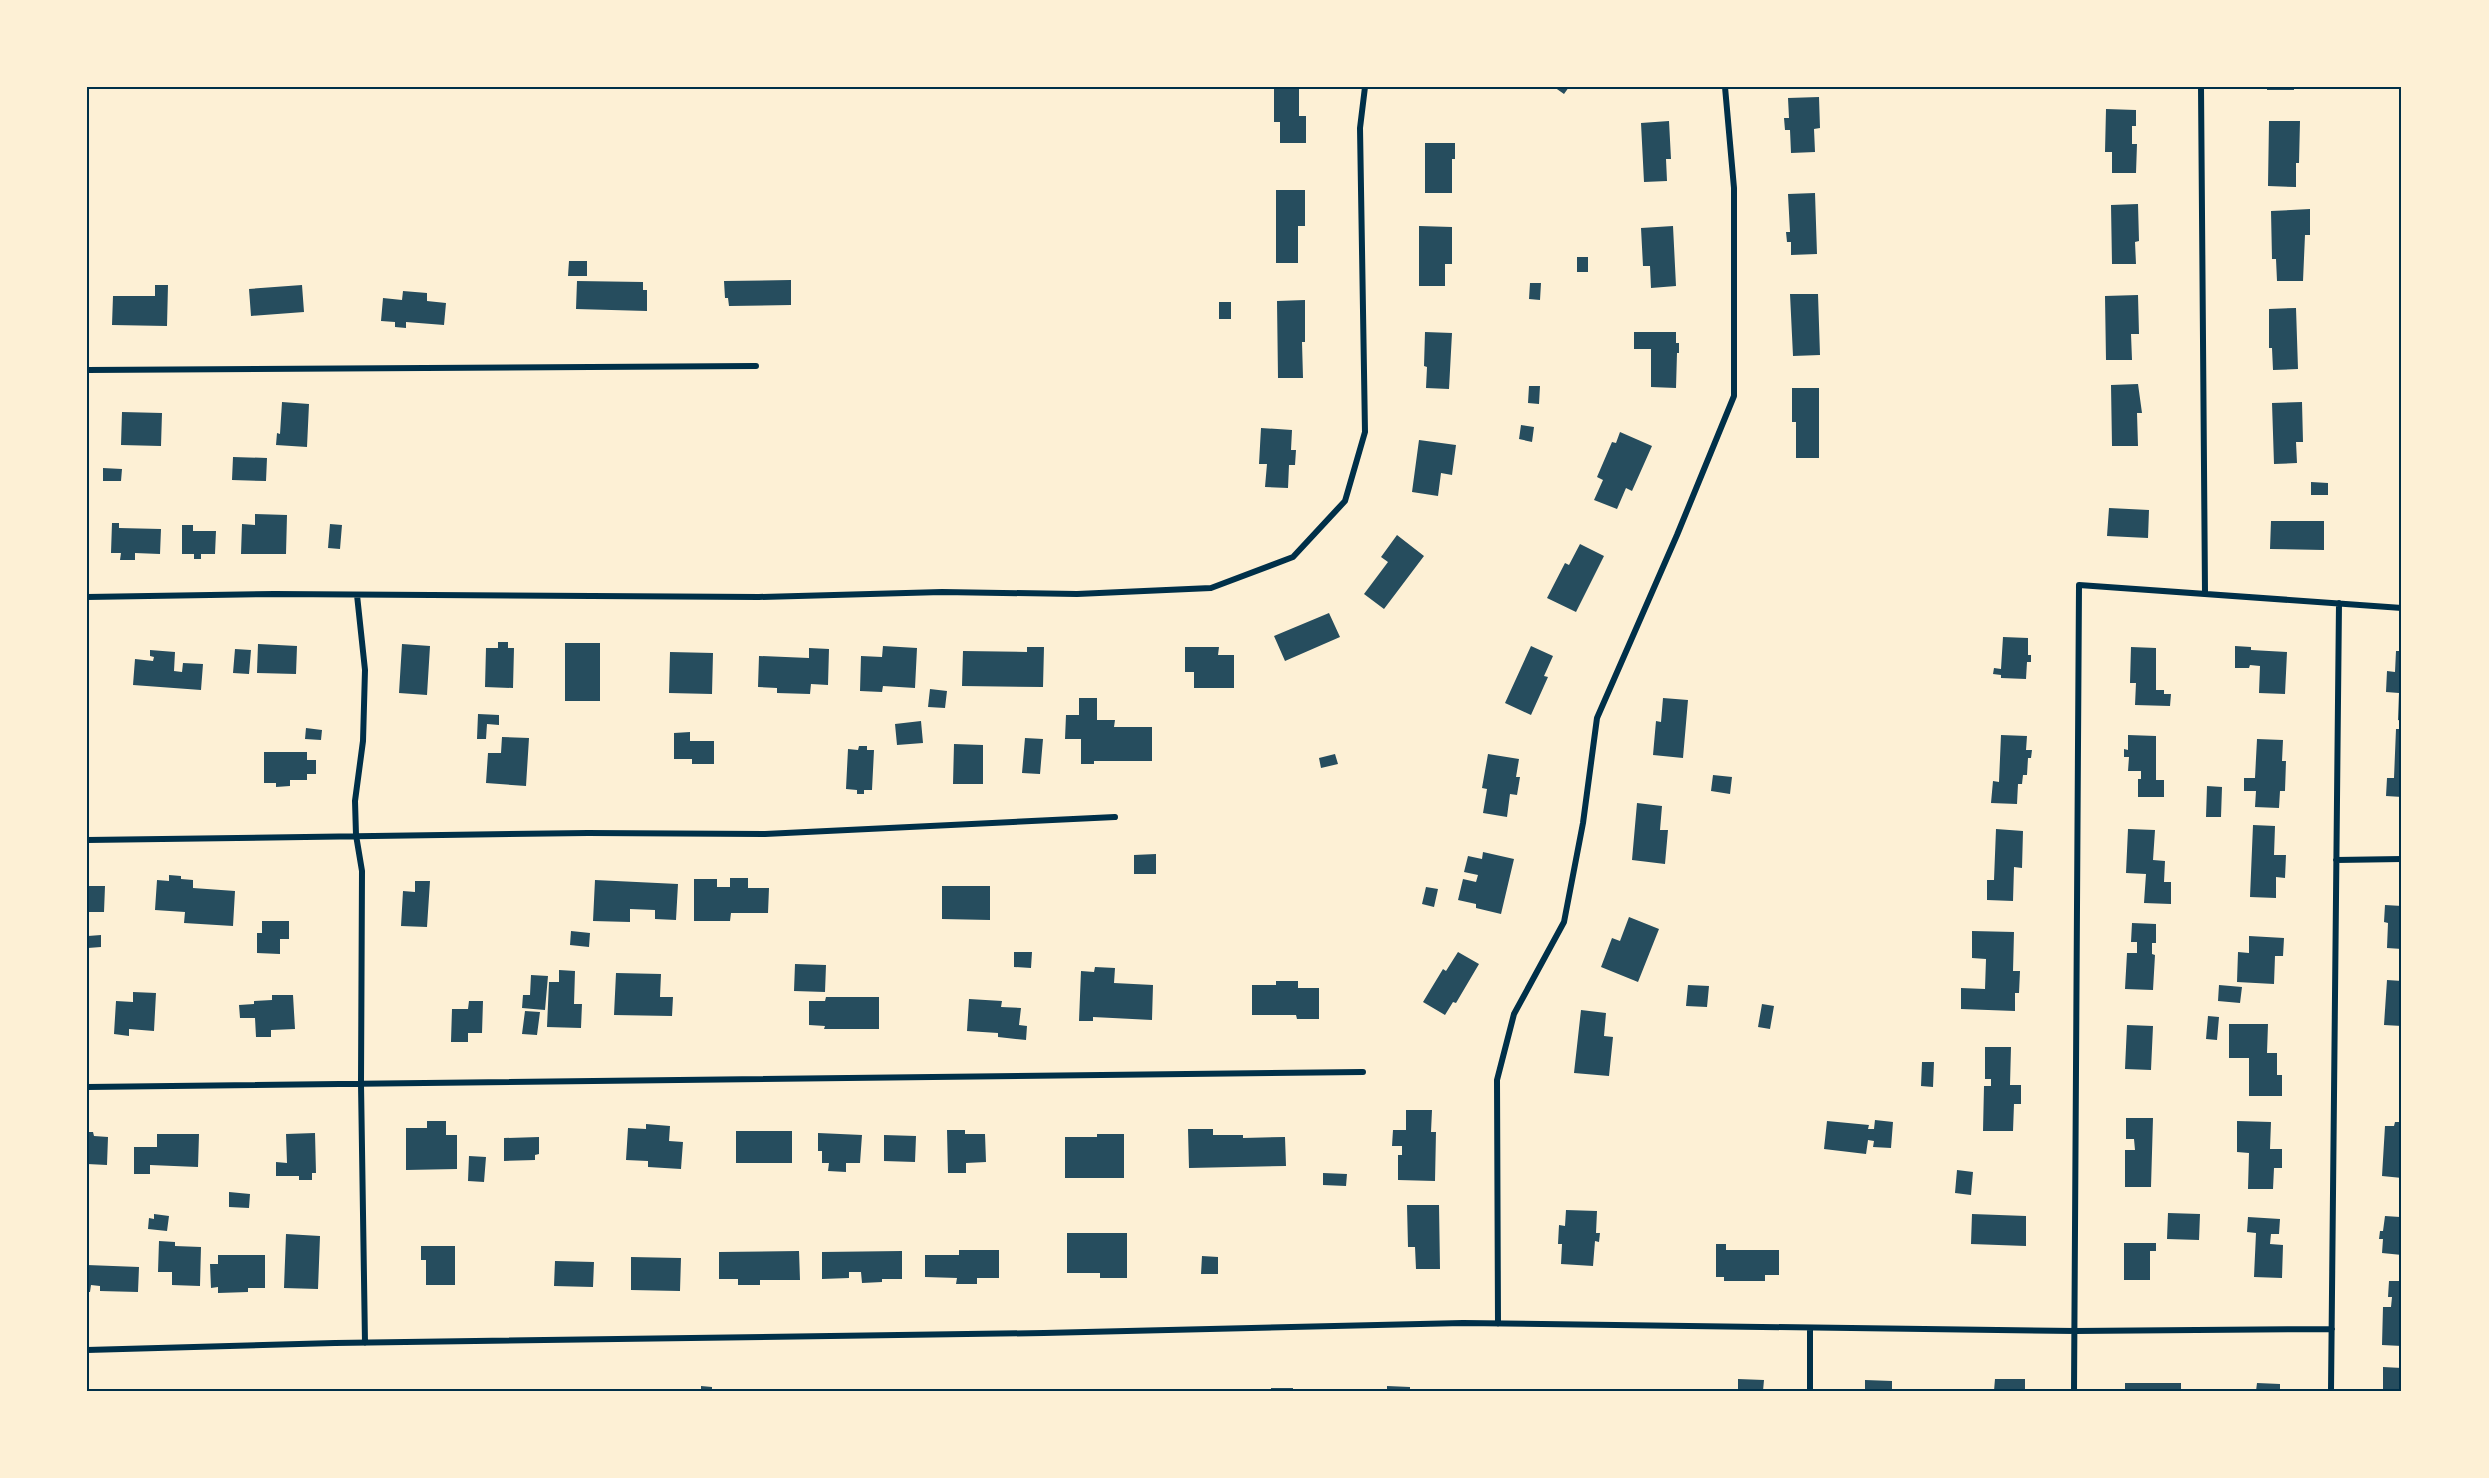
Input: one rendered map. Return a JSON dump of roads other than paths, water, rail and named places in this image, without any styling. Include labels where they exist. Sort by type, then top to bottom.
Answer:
[{"type":"street","points":[[87,597],[357,595],[759,597],[942,592],[1077,594],[1211,588],[1293,557],[1345,501],[1365,432],[1360,128],[1365,87]]},
{"type":"street","points":[[1498,1324],[1497,1080],[1514,1014],[1564,922],[1583,823],[1597,718],[1677,535],[1734,396],[1734,188],[1725,87]]},
{"type":"street","points":[[2201,87],[2205,593]]},
{"type":"street","points":[[87,370],[756,366]]},
{"type":"street","points":[[2074,1391],[2079,585],[2402,608]]},
{"type":"street","points":[[357,595],[365,670],[363,741],[355,801],[356,836],[362,871],[361,1084],[366,1343]]},
{"type":"street","points":[[2331,1391],[2339,603]]},
{"type":"street","points":[[87,840],[765,834],[1114,818]]},
{"type":"street","points":[[2336,860],[2402,859]]},
{"type":"street","points":[[87,1087],[1363,1072]]},
{"type":"street","points":[[87,1350],[366,1343],[1498,1324],[2075,1331],[2332,1329]]},
{"type":"street","points":[[1810,1328],[1810,1391]]}]
